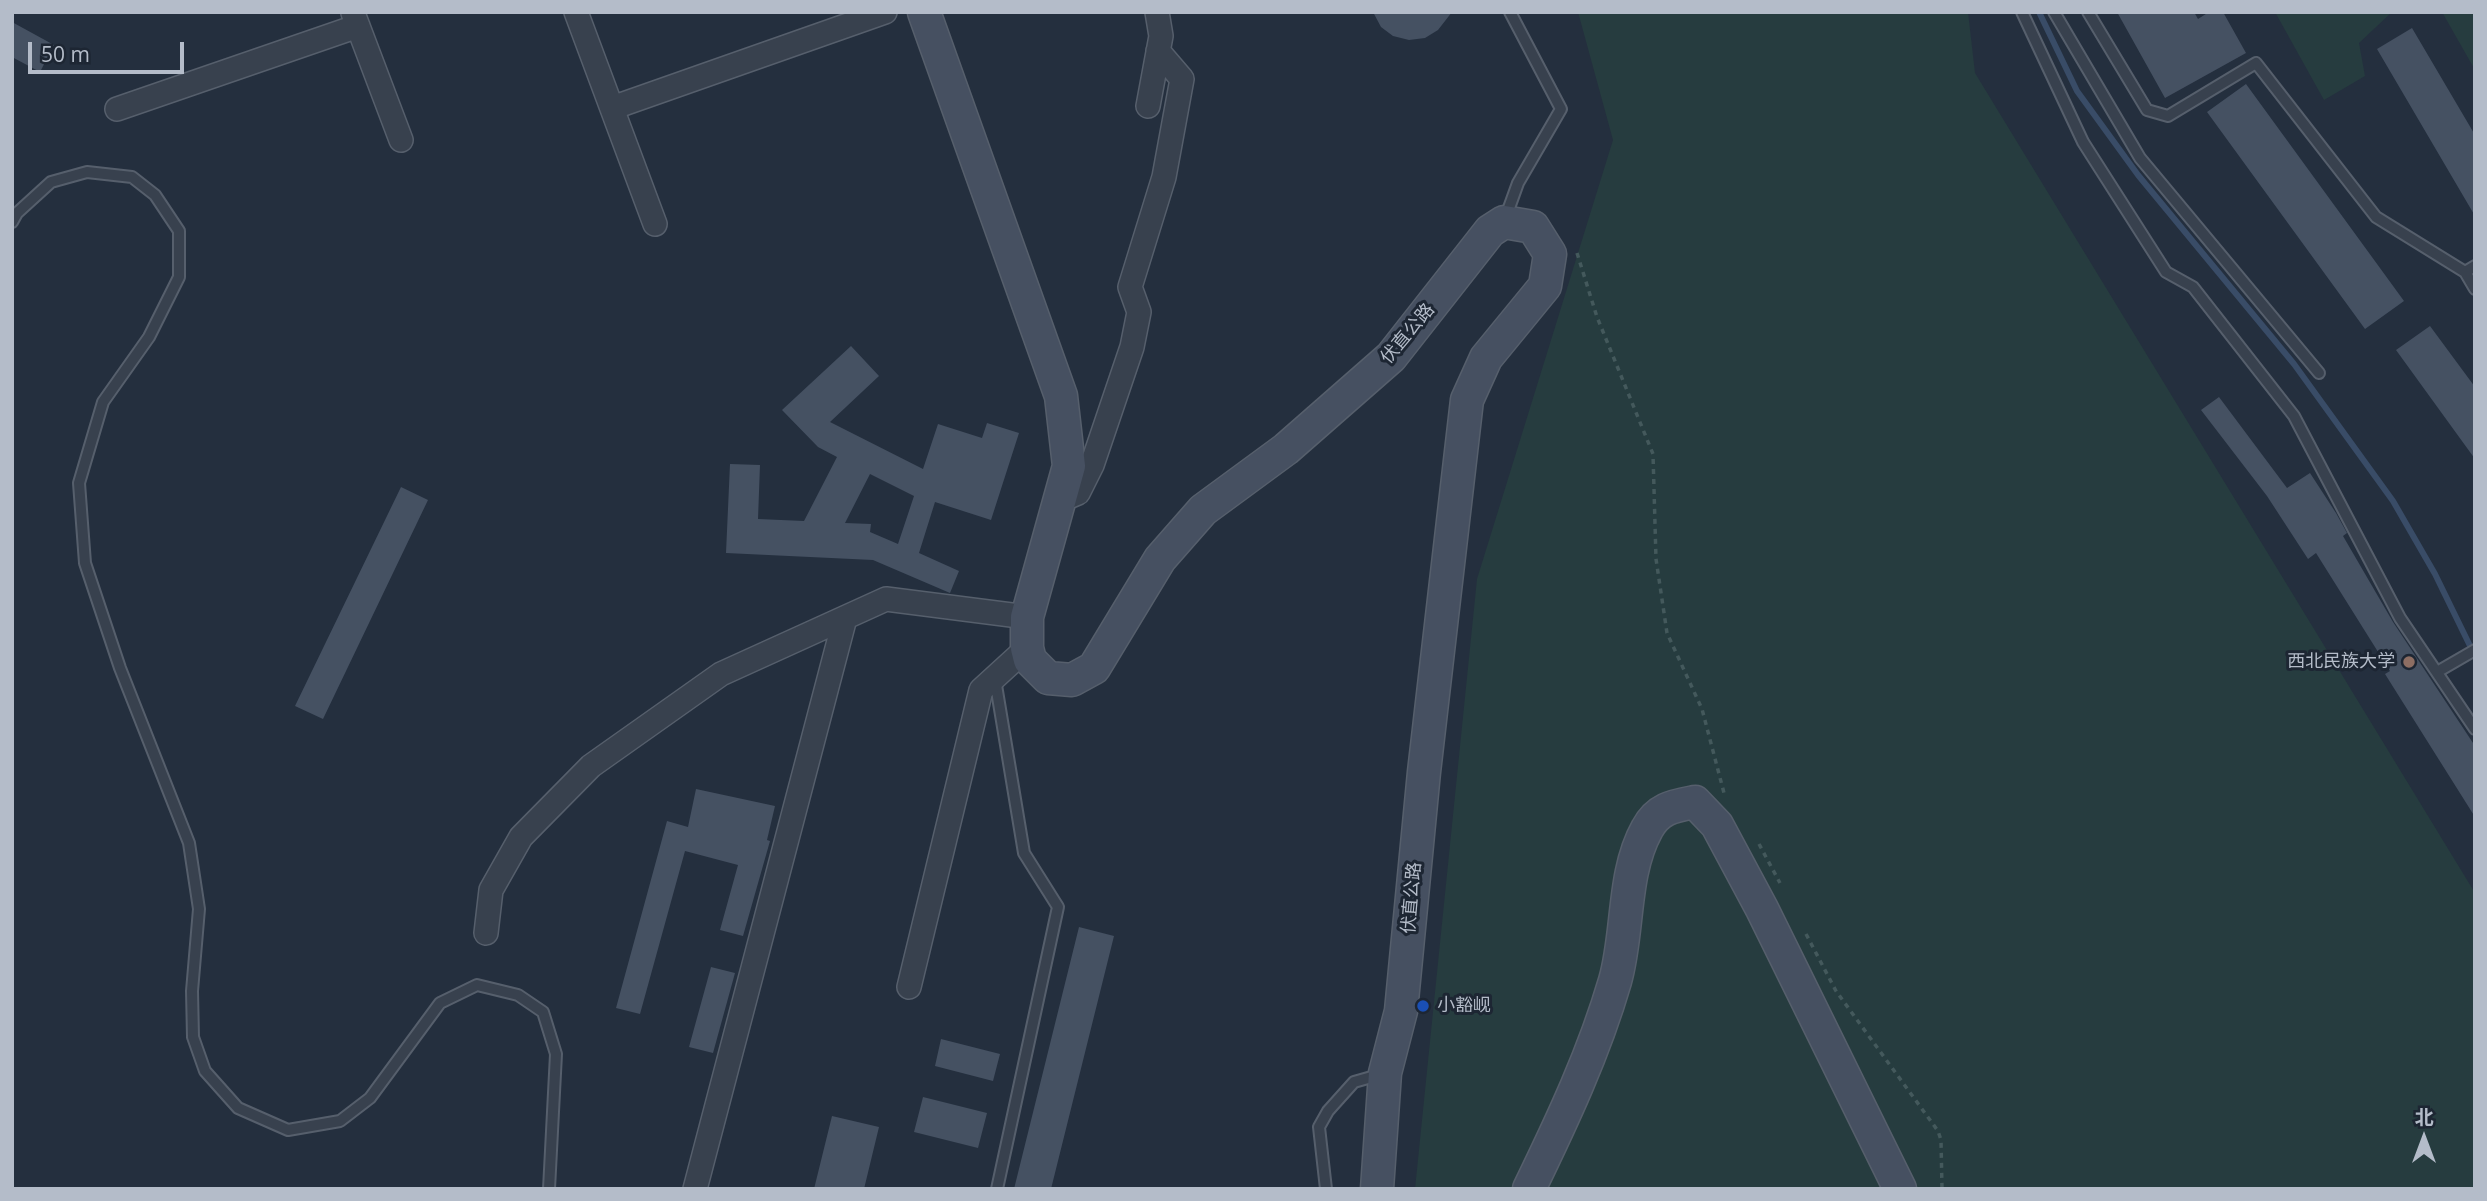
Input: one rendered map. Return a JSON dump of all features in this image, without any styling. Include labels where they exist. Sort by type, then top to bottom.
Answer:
[{"type":"main road","points":[[924,12],[1061,396],[1069,466],[1027,617],[1027,648]]},
{"type":"main road","points":[[1504,222],[1533,227],[1550,254]]},
{"type":"main road","name":"伏直公路","points":[[1027,648],[1038,670],[1060,681],[1084,676],[1094,667],[1160,559],[1203,510],[1286,449],[1391,357],[1490,232],[1504,222]]},
{"type":"main road","name":"伏直公路","points":[[1377,1189],[1385,1073],[1401,1011],[1424,772],[1467,400],[1486,359],[1545,286],[1550,254]]},
{"type":"main road","points":[[1529,1189],[1590,1057],[1616,978],[1636,862],[1647,828],[1665,807],[1695,802],[1717,825],[1900,1189]]},
{"type":"street","points":[[576,12],[654,224]]},
{"type":"street","points":[[611,108],[886,12]]},
{"type":"street","points":[[1148,106],[1161,36],[1157,12]]},
{"type":"street","points":[[117,109],[355,19],[401,141]]},
{"type":"street","points":[[1059,501],[1078,493],[1092,466],[1134,335],[1139,312],[1130,287],[1164,177],[1182,79],[1158,51]]},
{"type":"street","points":[[486,933],[491,890],[521,837],[591,766],[721,674],[886,599],[1027,617]]},
{"type":"street","points":[[695,1189],[845,618]]},
{"type":"street","points":[[909,987],[981,690],[1027,648]]},
{"type":"lane","points":[[1504,222],[1518,183],[1561,109],[1510,12]]},
{"type":"lane","points":[[2022,12],[2083,142],[2166,272],[2193,287],[2294,416],[2400,618],[2475,729]]},
{"type":"lane","points":[[2054,12],[2140,158],[2319,373]]},
{"type":"lane","points":[[2088,12],[2147,110],[2168,116],[2256,63],[2376,217],[2470,269],[2475,289]]},
{"type":"lane","points":[[12,222],[17,213],[51,182],[87,172],[132,177],[155,195],[179,231],[179,277],[149,337],[103,402],[79,483],[85,563],[120,668],[189,843],[199,909],[192,991],[193,1037],[205,1071],[238,1108],[288,1130],[340,1121],[370,1098],[439,1003],[477,985],[518,995],[543,1012],[556,1054],[549,1189]]},
{"type":"lane","points":[[2437,672],[2475,650]]},
{"type":"lane","points":[[995,677],[1024,853],[1058,907],[997,1189]]},
{"type":"lane","points":[[1326,1189],[1319,1127],[1328,1111],[1354,1082],[1385,1073]]},
{"type":"path","points":[[1550,254],[1577,253],[1597,317],[1653,454],[1656,559],[1667,633],[1702,709],[1716,761],[1726,800],[1717,825]]},
{"type":"path","points":[[1755,838],[1784,892]]},
{"type":"path","points":[[1801,926],[1836,991],[1938,1130],[1941,1140],[1942,1189]]},
{"type":"green space","points":[[1578,12],[1968,12],[1975,73],[2475,893],[2475,1189],[1415,1189],[1477,579],[1613,140]]},
{"type":"green space","points":[[2275,12],[2392,12],[2359,43],[2365,76],[2324,100]]},
{"type":"green space","points":[[2442,12],[2475,12],[2475,70]]},
{"type":"building","points":[[1373,12],[1452,12],[1438,30],[1425,38],[1409,40],[1393,36],[1381,27]]},
{"type":"building","points":[[2117,12],[2194,12],[2198,19],[2209,12],[2223,12],[2246,53],[2165,98]]},
{"type":"building","points":[[12,22],[54,45],[40,72],[12,57]]},
{"type":"building","points":[[2412,28],[2475,135],[2475,216],[2377,49]]},
{"type":"building","points":[[2246,84],[2404,301],[2365,329],[2207,112]]},
{"type":"building","points":[[2430,326],[2475,387],[2475,459],[2396,350]]},
{"type":"building","points":[[851,346],[879,376],[830,422],[923,469],[938,424],[982,438],[987,423],[1019,433],[991,520],[935,502],[919,553],[959,571],[950,593],[873,560],[726,553],[730,464],[760,465],[758,519],[804,521],[837,457],[818,447],[782,410]],"holes":[[[870,474],[914,496],[898,544],[870,532],[871,524],[845,523]]]},
{"type":"building","points":[[2219,397],[2287,488],[2310,473],[2336,513],[2347,533],[2343,536],[2393,622],[2475,746],[2475,817],[2385,674],[2390,671],[2316,553],[2308,559],[2267,496],[2201,410]]},
{"type":"building","points":[[401,487],[428,500],[323,719],[295,706]]},
{"type":"building","points":[[696,789],[775,806],[767,840],[770,841],[743,936],[720,930],[738,865],[685,851],[640,1014],[616,1008],[667,821],[688,827]]},
{"type":"building","points":[[1079,927],[1114,936],[1051,1189],[1014,1189]]},
{"type":"building","points":[[711,967],[735,973],[713,1053],[689,1047]]},
{"type":"building","points":[[941,1039],[1000,1054],[993,1081],[935,1066]]},
{"type":"building","points":[[923,1097],[987,1113],[978,1148],[914,1132]]},
{"type":"building","points":[[832,1116],[879,1127],[864,1189],[814,1189]]},
{"type":"waterway","points":[[2039,12],[2077,91],[2138,175],[2294,364],[2393,501],[2435,574],[2474,654]]},
{"type":"place","name":"西北民族大学","points":[[2409,662]]},
{"type":"place","name":"小豁岘","points":[[1423,1006]]}]
